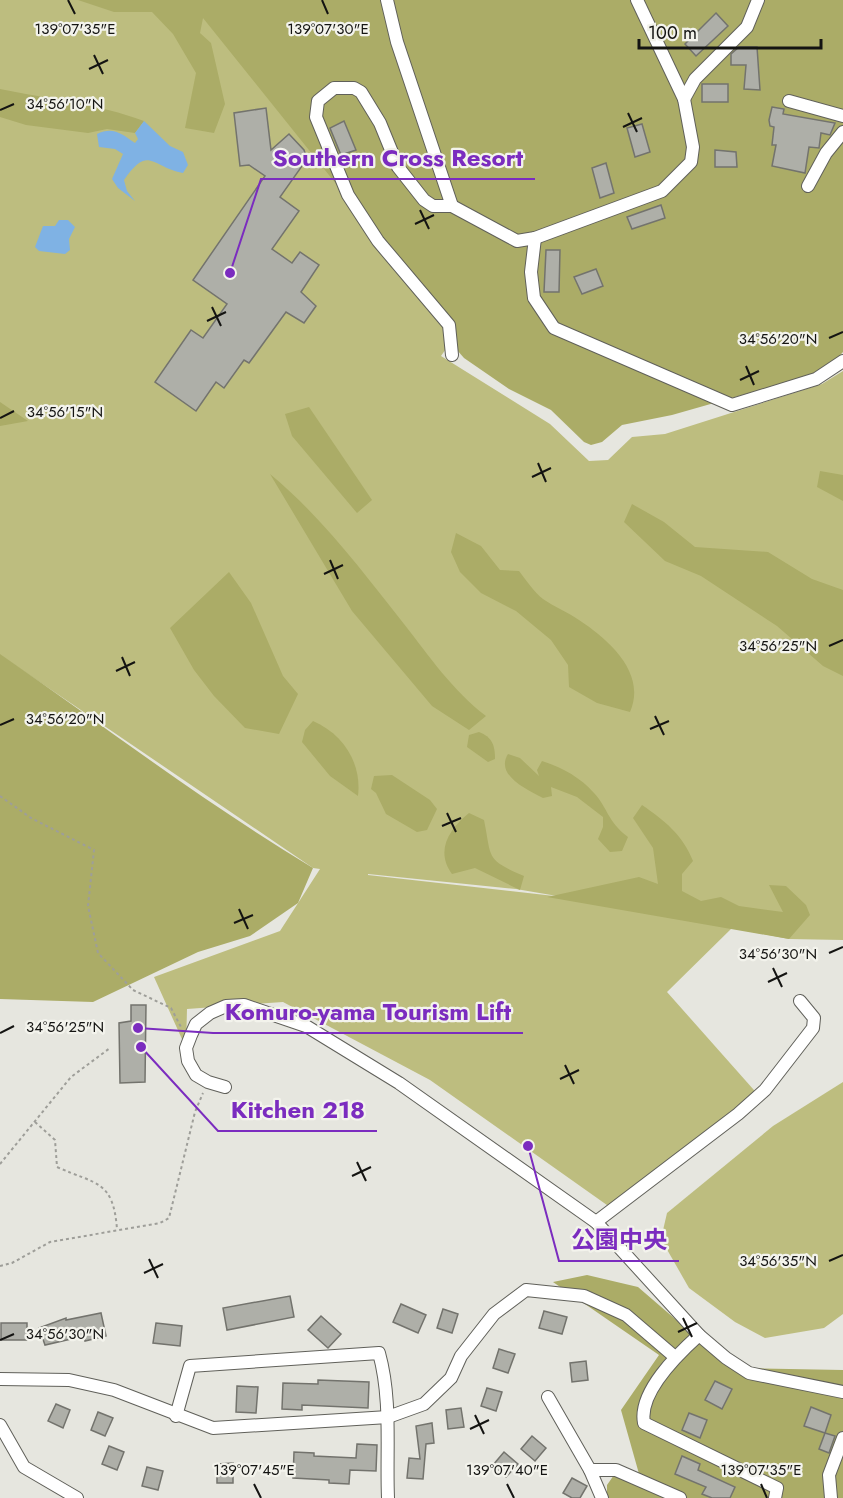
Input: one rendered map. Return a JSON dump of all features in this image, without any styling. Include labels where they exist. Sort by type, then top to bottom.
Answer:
[{"type":"street","points":[[387,0],[397,42],[452,206]]},
{"type":"street","points":[[452,355],[449,325],[378,242],[348,195],[316,117],[318,101],[334,88],[354,88],[361,92],[380,123],[398,167],[424,200],[433,206],[452,206],[517,241],[535,238],[662,191],[681,175],[691,162],[693,147],[684,99],[637,0]]},
{"type":"street","points":[[684,99],[695,79],[747,27],[758,0]]},
{"type":"street","points":[[789,101],[843,116]]},
{"type":"street","points":[[808,186],[826,153],[843,132]]},
{"type":"street","points":[[535,238],[531,272],[534,298],[554,328],[732,405],[816,379],[843,361]]},
{"type":"street","points":[[597,1222],[738,1114],[765,1090],[813,1028],[814,1018],[800,1001]]},
{"type":"street","points":[[225,1087],[207,1082],[196,1075],[188,1061],[186,1048],[196,1024],[210,1013],[235,1005],[266,1010],[306,1026],[399,1083],[597,1222],[699,1335],[726,1358],[749,1373],[843,1392]]},
{"type":"street","points":[[0,1379],[69,1380],[114,1390],[176,1416],[213,1428],[388,1417],[424,1404],[451,1378],[460,1356],[494,1314],[526,1290],[584,1296],[626,1315],[675,1357]]},
{"type":"street","points":[[699,1335],[675,1357],[651,1391],[642,1412],[644,1423],[777,1488],[775,1498]]},
{"type":"street","points":[[176,1416],[190,1366],[379,1353],[388,1417],[386,1434],[388,1498]]},
{"type":"street","points":[[548,1397],[590,1470],[602,1498]]},
{"type":"street","points":[[0,1425],[24,1467],[77,1498]]},
{"type":"street","points":[[831,1498],[829,1475],[843,1438]]},
{"type":"street","points":[[590,1470],[616,1470],[680,1498]]},
{"type":"path","points":[[0,796],[31,818],[94,850],[88,906],[98,953],[133,990],[171,1008],[182,1029],[191,1035]]},
{"type":"path","points":[[0,1164],[71,1077],[110,1048]]},
{"type":"path","points":[[0,1266],[12,1263],[50,1242],[160,1223],[170,1218],[195,1112],[207,1082]]},
{"type":"path","points":[[35,1122],[55,1140],[57,1167],[106,1189],[115,1205],[117,1229]]},
{"type":"green space","points":[[0,0],[223,0],[334,161],[454,322],[455,336],[441,356],[550,424],[589,461],[608,460],[632,437],[665,434],[822,384],[843,371],[843,940],[789,939],[732,928],[667,992],[761,1098],[614,1210],[430,1080],[283,1002],[187,1009],[186,1048],[154,977],[280,931],[320,869],[313,868],[0,655]],"holes":[[[368,874],[516,889],[563,897]]]},
{"type":"green space","points":[[78,0],[843,0],[843,352],[830,366],[812,375],[672,415],[622,425],[602,442],[591,445],[584,442],[551,410],[509,389],[464,358],[457,350],[454,322],[377,235],[203,18],[200,33],[211,43],[225,104],[214,133],[185,128],[196,73],[173,34],[152,12],[114,12]]},
{"type":"green space","points":[[0,89],[91,106],[144,121],[135,133],[107,129],[88,133],[26,125],[0,117]]},
{"type":"green space","points":[[0,402],[28,421],[0,426]]},
{"type":"green space","points":[[309,407],[372,500],[357,513],[292,436],[285,414]]},
{"type":"green space","points":[[820,471],[843,475],[843,501],[817,487]]},
{"type":"green space","points":[[270,474],[324,526],[442,673],[486,716],[469,730],[432,706],[352,611]]},
{"type":"green space","points":[[632,504],[664,522],[695,547],[768,552],[812,579],[843,590],[843,676],[823,666],[777,626],[701,576],[665,561],[624,522]]},
{"type":"green space","points":[[456,533],[481,546],[500,570],[519,571],[543,599],[591,628],[613,648],[629,671],[633,684],[634,698],[630,712],[597,703],[569,687],[568,665],[551,640],[516,611],[481,593],[460,572],[451,552]]},
{"type":"green space","points":[[229,572],[251,603],[283,676],[298,694],[279,734],[245,728],[214,696],[194,670],[170,628]]},
{"type":"green space","points":[[0,654],[194,791],[313,868],[298,903],[250,936],[198,952],[93,1002],[0,999]]},
{"type":"green space","points":[[313,721],[333,734],[348,751],[357,772],[358,796],[330,776],[302,742],[305,730]]},
{"type":"green space","points":[[479,732],[492,742],[495,759],[488,762],[467,747],[469,735]]},
{"type":"green space","points":[[508,754],[520,758],[539,776],[537,770],[542,761],[576,777],[589,787],[612,820],[628,837],[622,851],[610,852],[598,839],[603,827],[603,817],[577,797],[551,787],[552,796],[543,798],[514,780],[506,768],[505,762]]},
{"type":"green space","points":[[392,775],[430,800],[437,809],[427,830],[417,832],[386,814],[376,793],[371,789],[374,776]]},
{"type":"green space","points":[[642,805],[672,829],[689,852],[693,861],[682,874],[682,891],[701,901],[721,897],[739,906],[783,912],[769,885],[786,886],[806,905],[810,915],[789,939],[547,897],[639,877],[658,884],[653,848],[633,818]]},
{"type":"green space","points":[[469,813],[484,820],[490,850],[496,861],[524,876],[520,890],[475,868],[452,874],[445,857],[447,841],[450,833]]},
{"type":"green space","points":[[843,1082],[843,1314],[824,1328],[765,1338],[735,1322],[689,1288],[661,1239],[667,1213],[773,1126]]},
{"type":"green space","points":[[587,1275],[638,1287],[732,1368],[843,1370],[843,1498],[607,1498],[607,1485],[614,1475],[643,1488],[621,1410],[659,1355],[553,1282]]},
{"type":"water","points":[[144,121],[170,146],[183,152],[188,165],[183,173],[151,161],[145,160],[139,163],[124,180],[127,191],[135,201],[118,188],[112,179],[123,154],[115,149],[99,147],[97,134],[113,131],[135,143],[138,139],[135,133]]},
{"type":"water","points":[[59,220],[68,220],[75,227],[69,239],[70,250],[65,254],[39,251],[35,247],[43,226],[55,226]]},
{"type":"building","points":[[716,13],[728,26],[696,56],[685,44]]},
{"type":"building","points":[[739,47],[757,47],[760,90],[744,89],[746,65],[731,65],[731,54]]},
{"type":"building","points":[[702,84],[728,84],[728,102],[702,102]]},
{"type":"building","points":[[772,107],[784,109],[783,114],[835,123],[830,135],[821,133],[819,148],[809,147],[805,173],[772,166],[776,145],[772,145],[774,127],[770,126],[769,120]]},
{"type":"building","points":[[266,108],[271,150],[289,134],[304,150],[307,159],[280,197],[299,211],[272,249],[292,263],[300,252],[319,265],[301,292],[316,306],[304,323],[286,312],[249,363],[244,360],[224,388],[216,382],[196,411],[155,382],[191,330],[203,338],[227,304],[193,280],[265,176],[249,165],[240,166],[234,113]]},
{"type":"building","points":[[344,121],[356,150],[341,155],[330,128]]},
{"type":"building","points":[[642,124],[650,152],[635,157],[627,128]]},
{"type":"building","points":[[715,150],[736,152],[737,167],[715,167]]},
{"type":"building","points":[[606,163],[614,193],[600,198],[592,168]]},
{"type":"building","points":[[661,205],[665,218],[632,229],[627,217]]},
{"type":"building","points":[[546,250],[560,250],[559,292],[544,292]]},
{"type":"building","points":[[596,269],[603,286],[582,294],[574,277]]},
{"type":"building","points":[[131,1005],[146,1005],[145,1082],[120,1083],[119,1023],[131,1021]]},
{"type":"building","points":[[290,1296],[294,1317],[227,1330],[223,1308]]},
{"type":"building","points":[[401,1304],[426,1315],[418,1333],[393,1322]]},
{"type":"building","points":[[443,1309],[458,1314],[452,1333],[437,1328]]},
{"type":"building","points":[[544,1311],[567,1317],[562,1334],[539,1328]]},
{"type":"building","points":[[101,1313],[106,1336],[85,1341],[84,1336],[45,1345],[39,1328],[66,1318],[66,1320]]},
{"type":"building","points":[[321,1316],[341,1334],[328,1348],[308,1330]]},
{"type":"building","points":[[1,1323],[27,1323],[27,1340],[1,1340]]},
{"type":"building","points":[[156,1323],[182,1326],[180,1346],[153,1343]]},
{"type":"building","points":[[499,1349],[515,1354],[508,1373],[493,1368]]},
{"type":"building","points":[[586,1361],[588,1380],[572,1382],[570,1363]]},
{"type":"building","points":[[318,1380],[369,1382],[368,1408],[302,1405],[302,1410],[282,1409],[283,1383],[318,1384]]},
{"type":"building","points":[[715,1381],[732,1389],[722,1409],[705,1400]]},
{"type":"building","points":[[237,1386],[258,1387],[256,1413],[236,1412]]},
{"type":"building","points":[[487,1388],[502,1392],[496,1411],[481,1406]]},
{"type":"building","points":[[56,1404],[70,1410],[63,1428],[48,1421]]},
{"type":"building","points":[[811,1407],[831,1415],[825,1433],[804,1426]]},
{"type":"building","points":[[461,1408],[464,1427],[448,1429],[446,1410]]},
{"type":"building","points":[[98,1412],[113,1418],[105,1436],[91,1430]]},
{"type":"building","points":[[689,1413],[707,1420],[700,1438],[682,1430]]},
{"type":"building","points":[[432,1423],[434,1443],[426,1444],[423,1479],[407,1478],[409,1458],[420,1459],[416,1426]]},
{"type":"building","points":[[825,1433],[835,1436],[829,1453],[819,1449]]},
{"type":"building","points":[[532,1436],[546,1448],[535,1461],[521,1449]]},
{"type":"building","points":[[357,1444],[377,1445],[376,1471],[350,1470],[349,1484],[329,1483],[329,1480],[293,1478],[294,1452],[314,1453],[314,1456],[356,1458]]},
{"type":"building","points":[[109,1446],[124,1452],[117,1470],[102,1464]]},
{"type":"building","points":[[504,1452],[518,1464],[506,1477],[493,1465]]},
{"type":"building","points":[[682,1456],[700,1464],[698,1470],[735,1487],[730,1498],[712,1498],[702,1494],[706,1487],[675,1474]]},
{"type":"building","points":[[233,1463],[233,1483],[217,1483],[217,1464]]},
{"type":"building","points":[[147,1467],[163,1471],[158,1490],[142,1486]]},
{"type":"building","points":[[572,1478],[587,1486],[580,1498],[572,1498],[563,1493]]},
{"type":"place","name":"Southern Cross Resort","points":[[230,273]]},
{"type":"place","name":"Komuro-yama Tourism Lift","points":[[138,1028]]},
{"type":"place","name":"Kitchen 218","points":[[141,1047]]},
{"type":"place","name":"公園中央","points":[[528,1146]]}]
